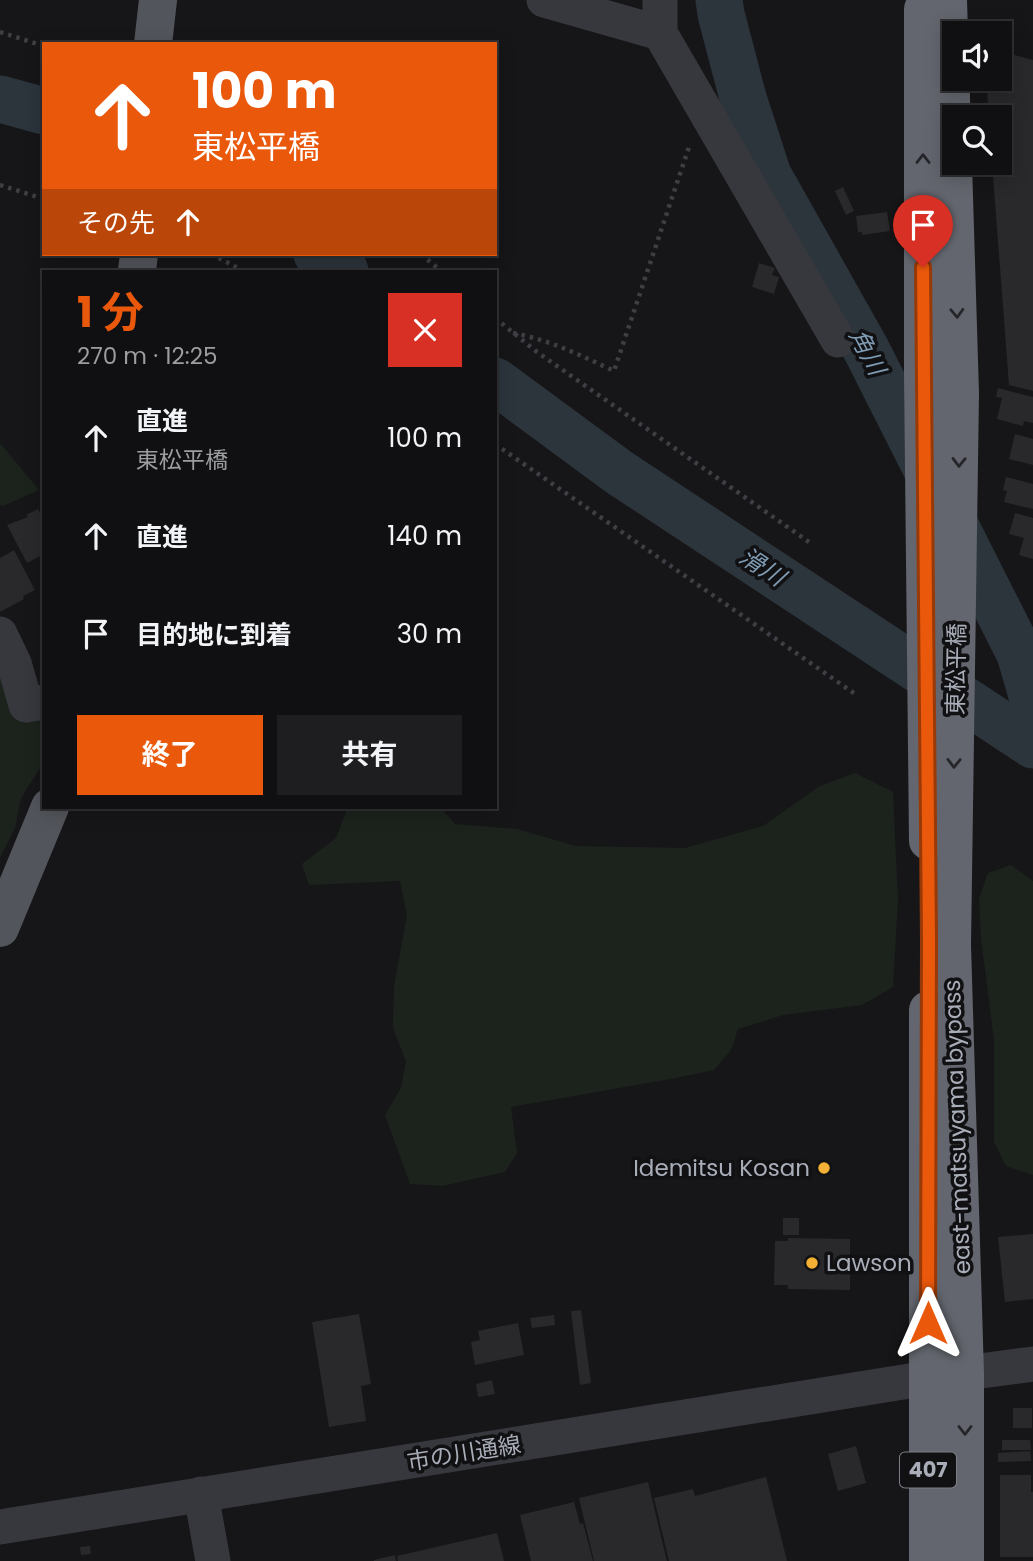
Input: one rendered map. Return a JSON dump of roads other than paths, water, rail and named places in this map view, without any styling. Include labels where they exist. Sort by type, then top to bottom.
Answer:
[{"type":"highway","name":"東松平橋","points":[[923,0],[923,374],[940,943]]},
{"type":"highway","name":"東松平橋","points":[[940,943],[960,393],[948,0]]},
{"type":"highway","name":"east-matsuyama bypass","points":[[940,943],[946,1376],[965,1561]]},
{"type":"highway","name":"east-matsuyama bypass","points":[[928,1561],[946,1376]]},
{"type":"main road","points":[[153,42],[158,0]]},
{"type":"main road","points":[[0,928],[49,809]]},
{"type":"street","points":[[544,0],[660,17],[703,107],[838,340]]},
{"type":"street","points":[[0,634],[14,663],[26,705],[42,702]]},
{"type":"street","name":"市の川通線","points":[[0,1527],[1033,1364]]},
{"type":"street","points":[[201,1494],[213,1561]]},
{"type":"waterway","name":"角川","points":[[719,0],[743,98],[768,175],[867,351],[1020,654],[1033,699]]},
{"type":"waterway","name":"滑川","points":[[0,99],[42,110]]},
{"type":"waterway","name":"滑川","points":[[320,256],[343,270]]},
{"type":"waterway","name":"滑川","points":[[497,382],[620,473],[1033,745]]},
{"type":"place","name":"Idemitsu Kosan","points":[[824,1168]]},
{"type":"place","name":"Lawson","points":[[812,1263]]}]
